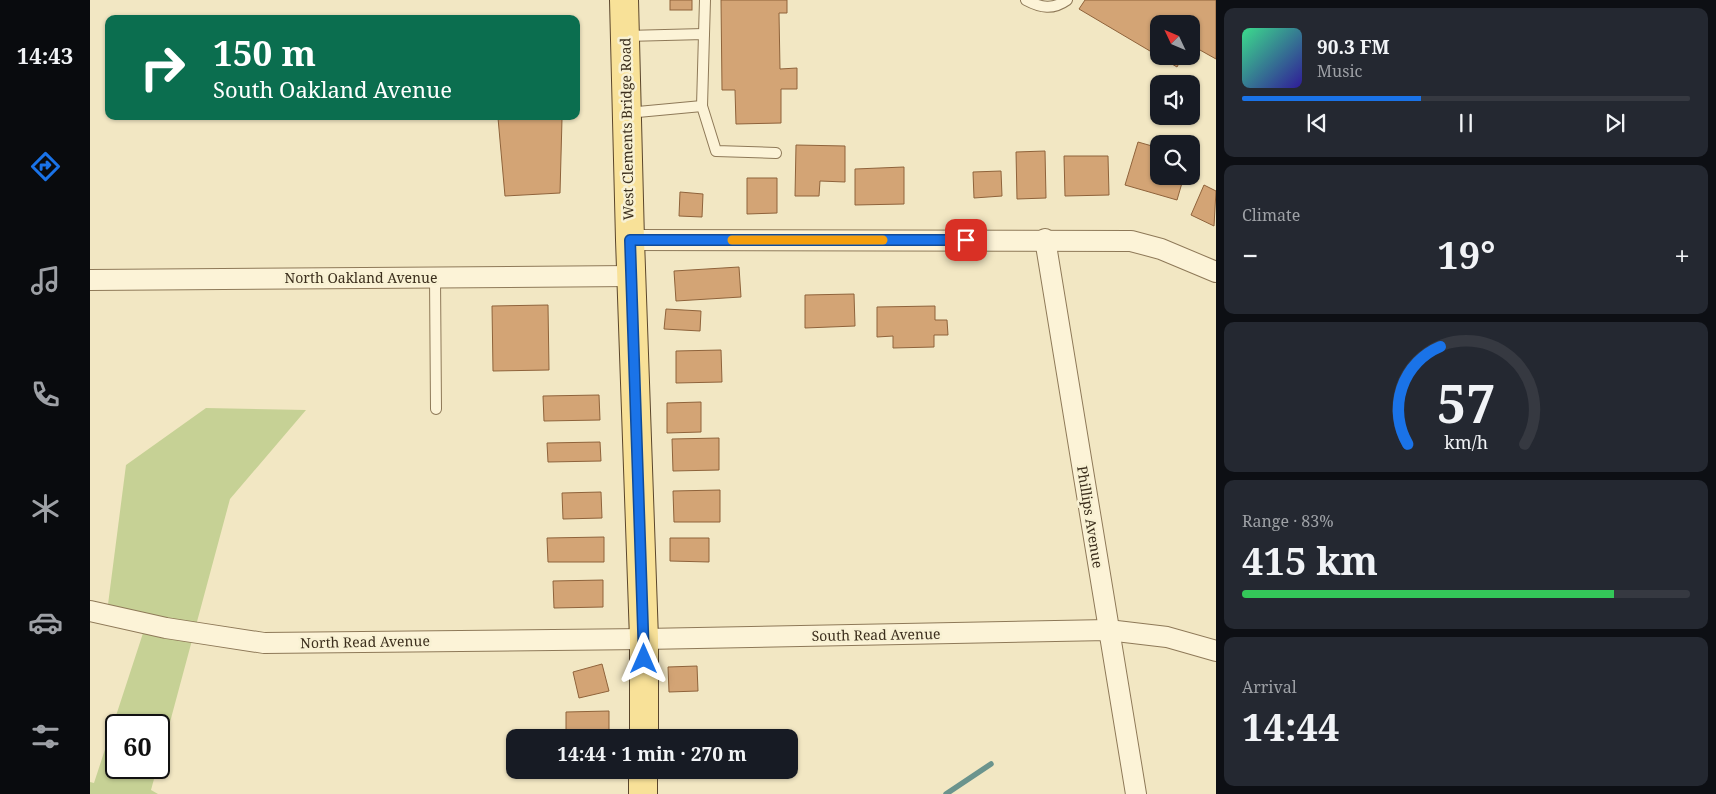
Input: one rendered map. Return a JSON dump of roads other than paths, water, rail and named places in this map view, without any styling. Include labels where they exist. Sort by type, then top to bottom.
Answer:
[{"type":"main road","name":"West Clements Bridge Road","points":[[624,0],[630,240],[644,639],[644,729]]},
{"type":"main road","points":[[644,779],[644,794]]},
{"type":"street","points":[[630,240],[1131,241],[1161,249],[1216,272]]},
{"type":"street","name":"Phillips Avenue","points":[[1045,240],[1136,794]]},
{"type":"street","name":"North Oakland Avenue","points":[[90,280],[632,276]]},
{"type":"street","name":"North Read Avenue","points":[[90,611],[166,628],[264,643],[644,639]]},
{"type":"street","name":"South Read Avenue","points":[[644,639],[1108,630],[1167,637],[1216,652]]},
{"type":"lane","points":[[705,0],[702,106],[716,151],[776,152]]},
{"type":"lane","points":[[1026,0],[1043,7],[1056,7],[1067,0]]},
{"type":"lane","points":[[625,36],[704,34]]},
{"type":"lane","points":[[627,113],[702,106]]},
{"type":"lane","points":[[435,278],[436,409]]},
{"type":"waterway","points":[[946,794],[991,764]]}]
